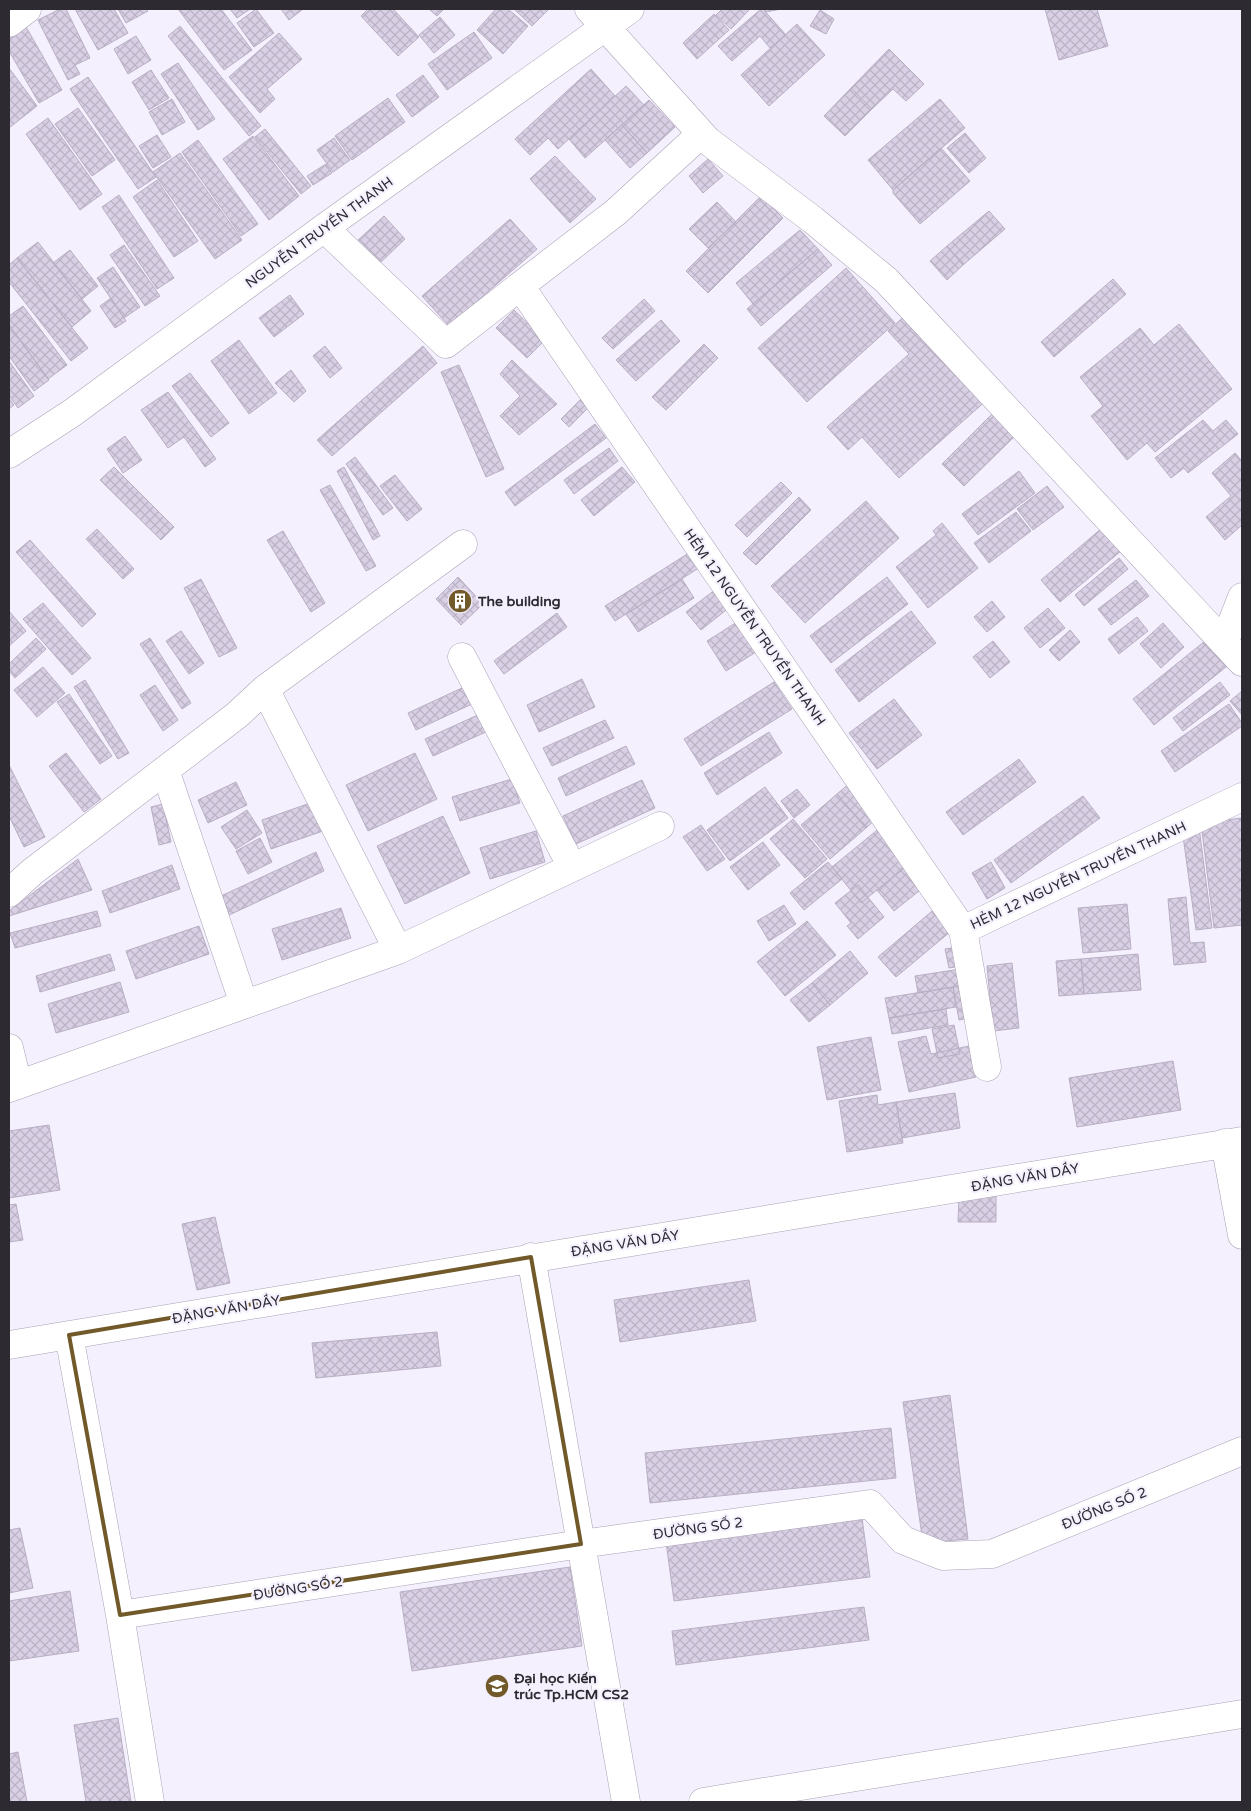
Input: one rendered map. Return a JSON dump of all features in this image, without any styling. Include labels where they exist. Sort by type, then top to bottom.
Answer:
[{"type":"street","points":[[9,23],[27,9]]},
{"type":"street","name":"NGUYỄN TRUYỀN THANH","points":[[9,454],[72,413],[324,228],[596,17],[630,9]]},
{"type":"street","points":[[596,17],[708,141],[813,220],[886,280],[1233,652]]},
{"type":"street","points":[[324,228],[446,344],[616,212],[701,134]]},
{"type":"street","name":"HẺM 12 NGUYỄN TRUYỀN THANH","points":[[520,286],[963,930],[1242,797]]},
{"type":"street","points":[[9,893],[32,872],[237,715],[265,690],[463,544]]},
{"type":"street","points":[[1233,652],[1242,597]]},
{"type":"street","points":[[462,657],[572,868]]},
{"type":"street","points":[[265,690],[398,950]]},
{"type":"street","points":[[165,770],[244,1004]]},
{"type":"street","points":[[9,1048],[13,1087],[398,950],[660,826]]},
{"type":"street","points":[[963,930],[987,1067]]},
{"type":"street","points":[[1234,1142],[1242,1235]]},
{"type":"street","name":"ĐẶNG VĂN DẦY","points":[[9,1344],[531,1257],[778,1219],[1234,1142]]},
{"type":"street","points":[[531,1257],[626,1802]]},
{"type":"street","points":[[69,1335],[120,1615],[150,1802]]},
{"type":"street","name":"ĐƯỜNG SỐ 2","points":[[120,1615],[581,1544],[870,1504],[903,1540],[943,1556],[992,1554],[1242,1451]]},
{"type":"street","points":[[703,1802],[1242,1714]]},
{"type":"highlighted area","points":[[531,1257],[581,1544],[120,1615],[69,1335]]},
{"type":"building","points":[[60,9],[66,9],[90,58],[75,65],[80,74],[68,80],[38,20]]},
{"type":"building","points":[[75,9],[114,9],[128,33],[98,50]]},
{"type":"building","points":[[118,9],[146,9],[148,11],[126,23]]},
{"type":"building","points":[[178,9],[221,9],[252,50],[224,70]]},
{"type":"building","points":[[230,9],[250,9],[237,18]]},
{"type":"building","points":[[256,9],[274,33],[254,47],[237,23]]},
{"type":"building","points":[[281,9],[303,9],[289,20]]},
{"type":"building","points":[[368,9],[393,9],[419,37],[398,56],[361,16]]},
{"type":"building","points":[[429,9],[444,9],[437,16]]},
{"type":"building","points":[[496,9],[508,9],[528,26],[503,54],[477,30]]},
{"type":"building","points":[[514,9],[549,9],[532,26]]},
{"type":"building","points":[[722,9],[750,9],[731,29],[716,15]]},
{"type":"building","points":[[761,9],[786,35],[770,48],[760,36],[732,61],[718,46]]},
{"type":"building","points":[[765,9],[781,9],[766,12]]},
{"type":"building","points":[[1045,9],[1097,9],[1108,46],[1059,60]]},
{"type":"building","points":[[820,10],[834,19],[826,34],[810,26]]},
{"type":"building","points":[[714,14],[729,30],[697,59],[683,43]]},
{"type":"building","points":[[440,17],[455,35],[434,53],[419,35]]},
{"type":"building","points":[[797,24],[825,55],[769,106],[741,75]]},
{"type":"building","points":[[25,25],[62,90],[39,103],[9,51],[9,34]]},
{"type":"building","points":[[180,26],[261,126],[249,136],[168,36]]},
{"type":"building","points":[[474,32],[492,58],[447,90],[428,64]]},
{"type":"building","points":[[279,33],[302,59],[267,89],[275,99],[260,113],[229,77]]},
{"type":"building","points":[[136,36],[151,60],[128,74],[114,49]]},
{"type":"building","points":[[889,49],[924,84],[906,101],[893,89],[872,109],[851,88]]},
{"type":"building","points":[[178,63],[215,119],[198,130],[161,74]]},
{"type":"building","points":[[9,68],[37,106],[9,128]]},
{"type":"building","points":[[591,69],[615,96],[558,149],[548,138],[530,155],[515,139]]},
{"type":"building","points":[[151,70],[169,98],[149,110],[132,82]]},
{"type":"building","points":[[423,75],[439,97],[412,117],[396,95]]},
{"type":"building","points":[[88,77],[156,177],[138,189],[70,89]]},
{"type":"building","points":[[626,86],[644,105],[585,158],[569,139]]},
{"type":"building","points":[[851,88],[872,109],[845,136],[824,116]]},
{"type":"building","points":[[388,98],[405,122],[352,160],[335,136]]},
{"type":"building","points":[[172,99],[185,122],[162,135],[149,112]]},
{"type":"building","points":[[940,99],[965,128],[893,190],[868,160]]},
{"type":"building","points":[[649,100],[675,127],[647,153],[622,125]]},
{"type":"building","points":[[78,108],[115,160],[92,176],[55,124]]},
{"type":"building","points":[[48,118],[102,194],[80,210],[26,134]]},
{"type":"building","points":[[622,125],[647,153],[630,168],[605,140]]},
{"type":"building","points":[[265,129],[311,186],[301,194],[255,137]]},
{"type":"building","points":[[965,133],[986,158],[969,173],[947,148]]},
{"type":"building","points":[[157,135],[171,157],[153,168],[139,146]]},
{"type":"building","points":[[253,136],[299,196],[269,220],[223,159]]},
{"type":"building","points":[[334,138],[350,160],[333,172],[317,150]]},
{"type":"building","points":[[198,140],[258,224],[241,236],[182,152]]},
{"type":"building","points":[[941,148],[970,181],[920,224],[893,193],[893,190]]},
{"type":"building","points":[[180,153],[242,240],[215,259],[153,172]]},
{"type":"building","points":[[555,156],[596,199],[570,223],[530,179]]},
{"type":"building","points":[[708,159],[723,176],[703,193],[689,176]]},
{"type":"building","points":[[326,164],[332,173],[313,185],[307,176]]},
{"type":"building","points":[[157,180],[198,241],[174,257],[133,197]]},
{"type":"building","points":[[119,195],[174,278],[157,289],[102,207]]},
{"type":"building","points":[[761,196],[783,218],[708,293],[686,271]]},
{"type":"building","points":[[717,202],[736,222],[708,248],[689,229]]},
{"type":"building","points":[[989,211],[1005,229],[963,265],[947,246]]},
{"type":"building","points":[[384,216],[405,239],[377,266],[355,243]]},
{"type":"building","points":[[510,219],[537,249],[449,326],[422,296]]},
{"type":"building","points":[[800,230],[818,249],[753,304],[736,283]]},
{"type":"building","points":[[38,242],[91,311],[72,327],[17,258]]},
{"type":"building","points":[[124,245],[160,296],[145,306],[110,255]]},
{"type":"building","points":[[947,246],[963,265],[947,280],[930,261]]},
{"type":"building","points":[[818,249],[832,265],[761,326],[747,309]]},
{"type":"building","points":[[70,250],[98,286],[82,299],[53,263]]},
{"type":"building","points":[[17,258],[88,348],[71,361],[9,282],[9,265]]},
{"type":"building","points":[[113,267],[140,307],[124,318],[97,278]]},
{"type":"building","points":[[846,268],[895,323],[807,402],[758,348]]},
{"type":"building","points":[[1113,279],[1126,294],[1054,357],[1041,342]]},
{"type":"building","points":[[290,295],[304,314],[274,337],[259,318]]},
{"type":"building","points":[[111,298],[126,321],[115,328],[100,306]]},
{"type":"building","points":[[644,299],[655,311],[613,349],[602,338]]},
{"type":"building","points":[[23,306],[67,365],[48,379],[9,325],[9,316]]},
{"type":"building","points":[[514,310],[545,340],[527,358],[496,328]]},
{"type":"building","points":[[911,310],[989,398],[899,478],[862,437],[848,450],[827,427],[909,354],[888,331]]},
{"type":"building","points":[[661,320],[680,341],[636,381],[616,360]]},
{"type":"building","points":[[1179,324],[1232,389],[1155,452],[1147,443],[1127,460],[1091,416],[1103,406],[1080,377],[1140,328],[1154,345]]},
{"type":"building","points":[[9,325],[49,380],[34,391],[9,356]]},
{"type":"building","points":[[239,340],[277,393],[249,414],[211,361]]},
{"type":"building","points":[[704,344],[718,358],[666,410],[652,397]]},
{"type":"building","points":[[325,346],[342,368],[330,378],[313,356]]},
{"type":"building","points":[[423,346],[437,363],[332,456],[317,440]]},
{"type":"building","points":[[512,360],[557,404],[519,435],[500,416],[520,396],[500,374]]},
{"type":"building","points":[[9,361],[34,396],[18,408],[9,395]]},
{"type":"building","points":[[459,365],[504,469],[486,477],[441,372]]},
{"type":"building","points":[[291,370],[306,391],[294,402],[275,383]]},
{"type":"building","points":[[190,373],[229,423],[211,437],[172,386]]},
{"type":"building","points":[[168,392],[216,459],[205,467],[184,437],[168,448],[141,410]]},
{"type":"building","points":[[585,395],[593,403],[569,427],[561,419]]},
{"type":"building","points":[[9,398],[14,405],[9,409]]},
{"type":"building","points":[[997,409],[1019,432],[964,486],[942,464]]},
{"type":"building","points":[[1203,420],[1213,431],[1226,420],[1238,434],[1188,473],[1184,468],[1171,478],[1155,458]]},
{"type":"building","points":[[595,424],[606,438],[515,506],[505,492]]},
{"type":"building","points":[[125,436],[142,460],[123,473],[107,449]]},
{"type":"building","points":[[609,448],[618,461],[574,494],[564,480]]},
{"type":"building","points":[[1235,453],[1242,461],[1242,525],[1225,540],[1206,517],[1231,496],[1212,473]]},
{"type":"building","points":[[355,457],[393,508],[383,515],[346,464]]},
{"type":"building","points":[[114,467],[174,527],[161,540],[100,480]]},
{"type":"building","points":[[344,467],[380,536],[373,540],[337,471]]},
{"type":"building","points":[[622,467],[635,482],[594,516],[581,500]]},
{"type":"building","points":[[1019,471],[1035,493],[978,535],[962,514]]},
{"type":"building","points":[[395,475],[422,509],[407,521],[380,486]]},
{"type":"building","points":[[781,482],[792,493],[747,537],[735,525]]},
{"type":"building","points":[[330,485],[376,566],[366,571],[320,490]]},
{"type":"building","points":[[1047,486],[1064,507],[1033,530],[1017,509]]},
{"type":"building","points":[[799,497],[811,510],[756,565],[743,553]]},
{"type":"building","points":[[866,501],[899,538],[805,623],[771,586]]},
{"type":"building","points":[[1016,512],[1031,531],[989,563],[974,543]]},
{"type":"building","points":[[942,523],[978,568],[928,608],[896,567],[936,535],[933,531]]},
{"type":"building","points":[[1102,528],[1121,551],[1060,602],[1041,580]]},
{"type":"building","points":[[97,529],[134,569],[123,579],[86,539]]},
{"type":"building","points":[[283,531],[325,603],[311,612],[267,540]]},
{"type":"building","points":[[30,540],[96,614],[82,627],[16,552]]},
{"type":"building","points":[[692,551],[702,566],[615,621],[605,606]]},
{"type":"building","points":[[1119,558],[1128,569],[1084,606],[1075,595]]},
{"type":"building","name":"The building","points":[[458,577],[483,604],[461,625],[436,599]]},
{"type":"building","points":[[887,577],[908,604],[831,663],[810,636]]},
{"type":"building","points":[[201,579],[237,648],[219,657],[184,588]]},
{"type":"building","points":[[682,579],[694,598],[638,632],[626,614]]},
{"type":"building","points":[[1136,580],[1149,596],[1111,625],[1098,609]]},
{"type":"building","points":[[716,589],[730,607],[701,630],[686,612]]},
{"type":"building","points":[[992,601],[1005,617],[987,632],[974,617]]},
{"type":"building","points":[[43,603],[91,658],[72,675],[23,619]]},
{"type":"building","points":[[1048,608],[1065,628],[1040,648],[1024,628]]},
{"type":"building","points":[[9,611],[26,631],[9,646]]},
{"type":"building","points":[[911,611],[936,643],[859,702],[835,670]]},
{"type":"building","points":[[557,613],[567,627],[504,674],[494,661]]},
{"type":"building","points":[[1137,617],[1148,631],[1119,654],[1108,639]]},
{"type":"building","points":[[737,622],[756,652],[726,671],[707,641]]},
{"type":"building","points":[[1163,623],[1184,647],[1161,668],[1140,644]]},
{"type":"building","points":[[1070,630],[1080,642],[1059,661],[1049,650]]},
{"type":"building","points":[[181,631],[204,663],[189,674],[166,641]]},
{"type":"building","points":[[36,638],[46,649],[15,678],[9,671],[9,664]]},
{"type":"building","points":[[150,638],[191,703],[182,709],[140,644]]},
{"type":"building","points":[[993,641],[1010,662],[990,678],[973,657]]},
{"type":"building","points":[[1205,641],[1226,667],[1154,725],[1133,699]]},
{"type":"building","points":[[43,667],[65,693],[37,717],[14,690]]},
{"type":"building","points":[[582,679],[595,707],[539,732],[527,705]]},
{"type":"building","points":[[85,680],[129,753],[118,759],[74,687]]},
{"type":"building","points":[[774,682],[792,709],[701,766],[684,739]]},
{"type":"building","points":[[1220,682],[1230,695],[1183,731],[1173,718]]},
{"type":"building","points":[[155,685],[178,720],[163,731],[140,695]]},
{"type":"building","points":[[464,687],[472,704],[416,730],[408,713]]},
{"type":"building","points":[[1242,691],[1242,715],[1230,701]]},
{"type":"building","points":[[69,694],[112,756],[100,764],[57,702]]},
{"type":"building","points":[[894,699],[922,735],[877,769],[849,733]]},
{"type":"building","points":[[1229,704],[1242,723],[1242,726],[1175,772],[1161,751]]},
{"type":"building","points":[[480,714],[488,731],[433,756],[425,739]]},
{"type":"building","points":[[605,720],[614,738],[552,766],[543,748]]},
{"type":"building","points":[[769,732],[782,753],[717,795],[704,773]]},
{"type":"building","points":[[626,746],[635,764],[566,796],[558,778]]},
{"type":"building","points":[[66,753],[101,799],[84,812],[49,766]]},
{"type":"building","points":[[415,753],[437,799],[368,831],[346,785]]},
{"type":"building","points":[[1019,759],[1036,782],[963,835],[946,812]]},
{"type":"building","points":[[9,765],[45,837],[24,847],[9,816]]},
{"type":"building","points":[[512,779],[520,803],[460,821],[452,797]]},
{"type":"building","points":[[642,780],[655,808],[576,844],[563,816]]},
{"type":"building","points":[[236,782],[247,805],[208,823],[198,800]]},
{"type":"building","points":[[851,782],[880,815],[866,828],[837,794]]},
{"type":"building","points":[[765,787],[788,818],[730,861],[707,830]]},
{"type":"building","points":[[797,789],[810,805],[794,818],[781,801]]},
{"type":"building","points":[[837,794],[866,828],[830,859],[801,825]]},
{"type":"building","points":[[1083,796],[1100,818],[1011,883],[994,860]]},
{"type":"building","points":[[313,802],[323,831],[271,849],[262,820]]},
{"type":"building","points":[[163,804],[171,842],[159,845],[151,807]]},
{"type":"building","points":[[247,810],[262,833],[236,849],[221,827]]},
{"type":"building","points":[[443,816],[470,873],[405,904],[377,846]]},
{"type":"building","points":[[1242,818],[1242,925],[1214,928],[1201,823]]},
{"type":"building","points":[[793,819],[827,859],[805,878],[770,839]]},
{"type":"building","points":[[701,825],[725,859],[707,871],[683,837]]},
{"type":"building","points":[[881,827],[910,863],[861,903],[832,867]]},
{"type":"building","points":[[1199,827],[1212,928],[1196,930],[1182,829]]},
{"type":"building","points":[[536,831],[545,862],[490,879],[480,848]]},
{"type":"building","points":[[260,838],[272,862],[248,874],[236,851]]},
{"type":"building","points":[[763,842],[780,865],[748,890],[730,867]]},
{"type":"building","points":[[316,852],[324,871],[229,915],[221,896]]},
{"type":"building","points":[[78,859],[92,890],[9,916],[9,911]]},
{"type":"building","points":[[828,862],[842,879],[804,910],[790,893]]},
{"type":"building","points":[[991,862],[1005,888],[987,899],[972,873]]},
{"type":"building","points":[[172,865],[180,889],[110,913],[102,891]]},
{"type":"building","points":[[907,866],[924,887],[894,911],[877,890]]},
{"type":"building","points":[[858,885],[884,917],[858,939],[847,926],[851,923],[835,903]]},
{"type":"building","points":[[1186,897],[1190,943],[1204,942],[1206,962],[1174,965],[1168,899]]},
{"type":"building","points":[[1127,904],[1131,949],[1083,953],[1078,908]]},
{"type":"building","points":[[784,905],[796,924],[769,941],[757,921]]},
{"type":"building","points":[[938,906],[956,927],[896,977],[878,957]]},
{"type":"building","points":[[341,908],[351,938],[282,960],[272,929]]},
{"type":"building","points":[[97,911],[101,926],[15,948],[10,933]]},
{"type":"building","points":[[807,921],[836,955],[785,996],[757,962]]},
{"type":"building","points":[[199,926],[209,954],[136,979],[126,951]]},
{"type":"building","points":[[963,946],[966,965],[949,968],[945,949]]},
{"type":"building","points":[[850,951],[868,973],[830,1005],[812,983]]},
{"type":"building","points":[[110,954],[115,970],[40,992],[36,976]]},
{"type":"building","points":[[1138,954],[1141,990],[1084,994],[1081,959]]},
{"type":"building","points":[[1081,959],[1084,994],[1059,996],[1056,961]]},
{"type":"building","points":[[1012,963],[1019,1028],[993,1031],[987,966]]},
{"type":"building","points":[[967,968],[970,984],[918,993],[915,976]]},
{"type":"building","points":[[120,982],[129,1012],[56,1033],[48,1004]]},
{"type":"building","points":[[812,983],[830,1005],[809,1022],[790,1000]]},
{"type":"building","points":[[970,984],[975,1017],[959,1020],[953,987]]},
{"type":"building","points":[[953,987],[956,1007],[889,1018],[885,998]]},
{"type":"building","points":[[946,1009],[948,1025],[892,1034],[889,1018]]},
{"type":"building","points":[[954,1025],[960,1054],[938,1058],[932,1029]]},
{"type":"building","points":[[926,1036],[931,1054],[969,1046],[976,1077],[909,1092],[898,1042]]},
{"type":"building","points":[[871,1037],[881,1090],[827,1100],[817,1047]]},
{"type":"building","points":[[1173,1061],[1181,1110],[1077,1127],[1069,1078]]},
{"type":"building","points":[[955,1093],[960,1128],[902,1138],[896,1102]]},
{"type":"building","points":[[877,1095],[878,1105],[896,1102],[903,1143],[847,1152],[839,1101]]},
{"type":"building","points":[[49,1125],[60,1190],[9,1198],[9,1131]]},
{"type":"building","points":[[959,1196],[996,1196],[996,1222],[958,1222]]},
{"type":"building","points":[[16,1204],[23,1240],[9,1242],[9,1205]]},
{"type":"building","points":[[215,1217],[230,1283],[197,1290],[182,1224]]},
{"type":"building","points":[[749,1280],[756,1321],[620,1342],[614,1300]]},
{"type":"building","points":[[437,1332],[441,1366],[316,1378],[312,1343]]},
{"type":"building","points":[[950,1395],[968,1539],[923,1543],[903,1402]]},
{"type":"building","points":[[891,1428],[896,1478],[650,1503],[645,1453]]},
{"type":"building","points":[[862,1518],[870,1577],[674,1601],[666,1542]]},
{"type":"building","points":[[20,1528],[33,1588],[9,1593],[9,1530]]},
{"type":"building","points":[[570,1567],[582,1646],[412,1671],[400,1592]]},
{"type":"building","points":[[70,1591],[79,1651],[9,1661],[9,1601]]},
{"type":"building","points":[[864,1607],[869,1640],[676,1665],[672,1631]]},
{"type":"building","points":[[118,1718],[131,1802],[86,1802],[74,1725]]},
{"type":"building","points":[[18,1752],[27,1802],[9,1802],[9,1754]]},
{"type":"place","name":"The building","points":[[460,601]]},
{"type":"place","name":"Đại học Kiến trúc Tp.HCM CS2","points":[[497,1686]]}]
